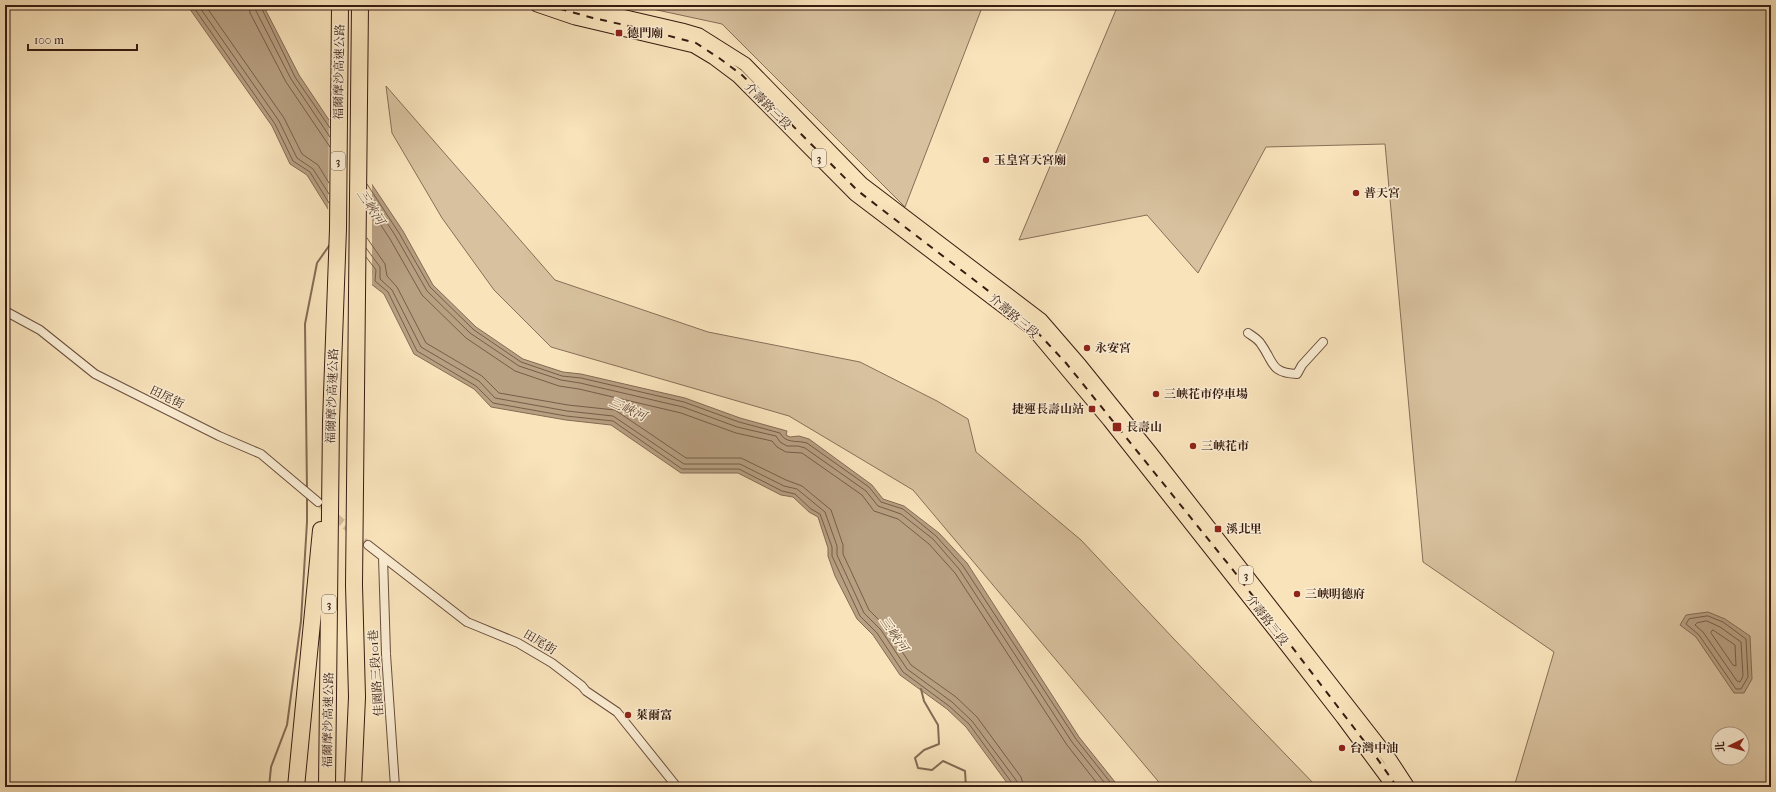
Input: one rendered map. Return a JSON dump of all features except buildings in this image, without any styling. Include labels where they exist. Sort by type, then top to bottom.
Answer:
[{"type":"highway","name":"福爾摩沙高速公路","points":[[328,787],[331,421],[335,318],[340,5]]},
{"type":"highway","name":"福爾摩沙高速公路","points":[[353,787],[357,697],[354,585],[360,5]]},
{"type":"highway","points":[[296,787],[331,421]]},
{"type":"highway","points":[[306,684],[306,787]]},
{"type":"highway","points":[[357,697],[365,787]]},
{"type":"main road","name":"介壽路三段","points":[[537,5],[575,18],[694,46],[714,58],[738,76],[855,194],[1033,329],[1109,420],[1277,633],[1394,787]]},
{"type":"main road","name":"介壽路三段","points":[[574,5],[688,31],[712,42],[745,64],[862,184],[1041,320],[1060,341],[1151,453],[1389,758],[1408,787]]},
{"type":"street","name":"田尾街","points":[[5,311],[40,330],[95,374],[219,436],[261,454],[318,502]]},
{"type":"street","points":[[1248,333],[1260,342],[1274,367],[1289,374],[1297,374],[1302,365],[1323,342]]},
{"type":"street","name":"田尾街","points":[[368,545],[467,622],[518,643],[552,664],[582,686],[586,691],[617,712],[677,787]]},
{"type":"street","name":"佳園路三段101巷","points":[[383,557],[386,654],[395,787]]},
{"type":"shaded area","points":[[634,5],[983,5],[905,207],[722,24]]},
{"type":"shaded area","points":[[1118,5],[1771,5],[1771,787],[1514,787],[1554,652],[1423,562],[1385,144],[1266,147],[1198,273],[1147,215],[1019,240]]},
{"type":"shaded area","points":[[386,86],[555,280],[708,332],[860,362],[937,401],[968,419],[976,452],[1081,540],[1317,787],[1163,787],[913,490],[789,416],[551,347],[494,290],[442,218],[392,133]]},
{"type":"water","name":"三峽河","points":[[187,5],[263,5],[299,75],[403,231],[433,285],[476,327],[523,359],[563,372],[581,374],[685,398],[740,418],[787,431],[786,435],[790,437],[799,436],[809,439],[872,485],[883,499],[904,506],[939,533],[967,563],[1079,737],[1119,787],[1010,787],[966,727],[947,709],[900,675],[873,635],[857,619],[835,576],[818,517],[809,512],[793,497],[781,495],[738,473],[681,473],[611,425],[566,420],[491,407],[474,389],[414,354],[384,294],[370,283],[372,271],[338,225],[307,175],[290,164],[272,126]]},
{"type":"water","points":[[1708,612],[1725,619],[1750,636],[1752,679],[1744,693],[1734,693],[1696,637],[1680,625],[1686,615]]},
{"type":"pier","points":[[329,115],[372,181],[372,287],[368,283],[370,271],[328,212]]},
{"type":"waterway","points":[[307,490],[305,324],[317,263],[331,243]]},
{"type":"waterway","points":[[269,787],[271,767],[287,725],[301,621],[307,522],[307,496]]},
{"type":"waterway","points":[[921,689],[924,701],[938,725],[939,744],[924,750],[915,758],[918,768],[932,770],[943,761],[965,771],[966,787]]},
{"type":"tunnel","points":[[318,502],[368,545]]},
{"type":"railway","points":[[546,5],[696,43],[719,58],[742,75],[858,191],[1025,319],[1066,363],[1233,570],[1374,754],[1397,787]]},
{"type":"place","name":"德門廟","points":[[619,33]]},
{"type":"place","name":"玉皇宮天宮廟","points":[[986,160]]},
{"type":"place","name":"普天宮","points":[[1356,193]]},
{"type":"place","name":"永安宮","points":[[1087,348]]},
{"type":"place","name":"三峽花市停車場","points":[[1156,394]]},
{"type":"place","name":"捷運長壽山站","points":[[1092,409]]},
{"type":"place","name":"長壽山","points":[[1117,427]]},
{"type":"place","name":"三峽花市","points":[[1193,446]]},
{"type":"place","name":"溪北里","points":[[1218,529]]},
{"type":"place","name":"三峽明德府","points":[[1297,594]]},
{"type":"place","name":"萊爾富","points":[[628,715]]},
{"type":"place","name":"台灣中油","points":[[1342,748]]}]
